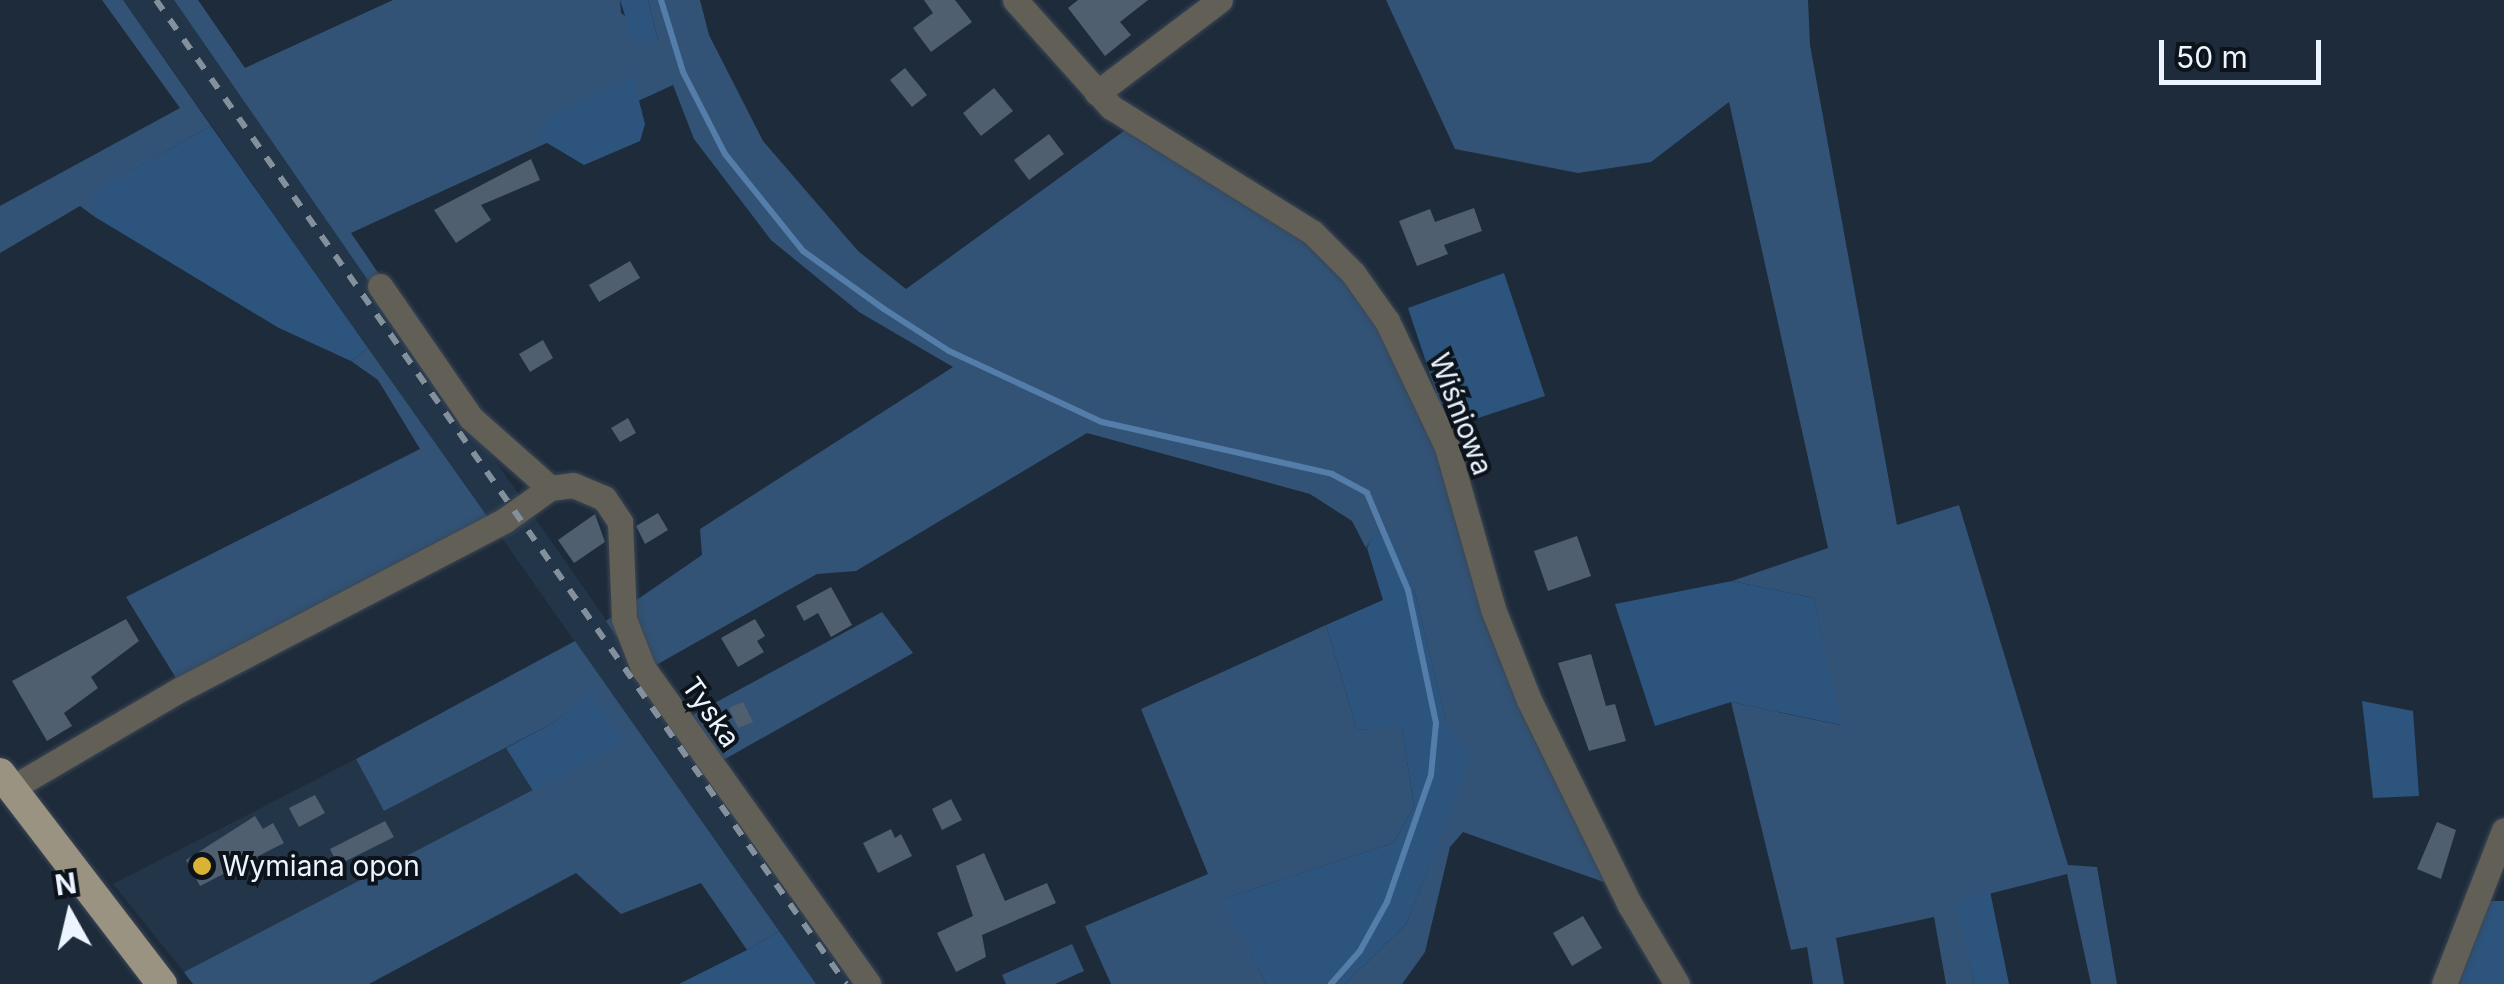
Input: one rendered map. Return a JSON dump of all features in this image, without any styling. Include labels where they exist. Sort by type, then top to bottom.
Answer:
[{"type":"main road","points":[[6,781],[162,984]]},
{"type":"street","name":"Wiśniowa","points":[[1015,0],[1098,93],[1181,155],[1312,232],[1353,273],[1387,321],[1447,446],[1493,610],[1529,700],[1676,984]]},
{"type":"street","points":[[1098,93],[1220,0]]},
{"type":"street","points":[[6,781],[505,520],[550,488],[471,418],[380,286]]},
{"type":"street","name":"Tyska","points":[[550,488],[591,491],[614,509],[624,540],[628,643],[868,984]]},
{"type":"street","points":[[2444,984],[2504,830]]},
{"type":"shaded area","points":[[102,0],[123,0],[211,126],[93,192],[95,217],[80,206],[0,253],[0,206],[180,108]]},
{"type":"shaded area","points":[[123,0],[174,0],[860,984],[816,984]]},
{"type":"shaded area","points":[[174,0],[198,0],[245,68],[393,0],[620,0],[621,13],[658,40],[648,0],[700,0],[709,35],[763,141],[858,251],[906,289],[1128,128],[1316,245],[1379,318],[1408,367],[1615,886],[1463,832],[1450,847],[1425,952],[1402,984],[1345,984],[1407,923],[1470,756],[1446,721],[1414,589],[1374,534],[1366,548],[1352,521],[1310,494],[1087,433],[856,571],[817,574],[642,673],[606,621],[702,555],[700,529],[953,367],[859,312],[771,240],[694,139],[673,85],[351,233],[383,280],[372,286]]},
{"type":"shaded area","points":[[620,0],[648,0],[658,40],[634,44]]},
{"type":"shaded area","points":[[1386,0],[1808,0],[1810,45],[1897,525],[1959,505],[2068,865],[2097,867],[2117,984],[2091,984],[2067,874],[1957,902],[1974,984],[1946,984],[1934,917],[1836,938],[1844,984],[1813,984],[1807,947],[1791,950],[1731,702],[1840,725],[1814,598],[1732,581],[1828,548],[1729,102],[1651,162],[1578,173],[1455,149]]},
{"type":"shaded area","points":[[633,77],[645,124],[640,141],[584,165],[537,137],[550,115]]},
{"type":"shaded area","points":[[211,126],[368,348],[351,361],[279,328],[95,217],[92,192]]},
{"type":"shaded area","points":[[1504,273],[1545,396],[1448,428],[1408,308]]},
{"type":"shaded area","points":[[368,348],[489,519],[179,683],[126,597],[420,449],[378,380],[351,361]]},
{"type":"shaded area","points":[[1390,529],[1414,589],[1446,720],[1471,756],[1407,923],[1345,984],[1266,984],[1222,899],[1393,843],[1414,807],[1402,727],[1357,730],[1326,625],[1383,600],[1367,548],[1373,534]]},
{"type":"shaded area","points":[[1732,581],[1814,598],[1841,725],[1731,702],[1655,726],[1615,604]]},
{"type":"shaded area","points":[[882,612],[913,653],[718,763],[687,718]]},
{"type":"shaded area","points":[[1326,625],[1357,730],[1402,726],[1414,807],[1393,843],[1223,899],[1266,984],[1111,984],[1085,926],[1208,874],[1141,709]]},
{"type":"shaded area","points":[[575,641],[779,931],[747,950],[701,883],[621,914],[576,873],[369,984],[193,984],[184,972],[623,743],[590,692],[555,722],[384,811],[356,759]]},
{"type":"shaded area","points":[[590,691],[624,743],[533,791],[506,748],[555,722]]},
{"type":"shaded area","points":[[2362,701],[2413,711],[2419,796],[2373,798]]},
{"type":"shaded area","points":[[506,748],[533,791],[184,972],[113,884],[356,759],[384,811]]},
{"type":"shaded area","points":[[1990,891],[2009,984],[1974,984],[1956,902]]},
{"type":"shaded area","points":[[2481,901],[2504,901],[2504,984],[2450,984]]},
{"type":"shaded area","points":[[779,931],[816,984],[679,984],[747,950]]},
{"type":"shaded area","points":[[1072,944],[1084,971],[1055,984],[1006,984],[1002,975]]},
{"type":"building","points":[[924,0],[955,0],[972,22],[931,52],[913,28],[933,13]]},
{"type":"building","points":[[1078,0],[1148,0],[1120,22],[1131,35],[1105,56],[1068,8]]},
{"type":"building","points":[[905,68],[927,95],[912,107],[890,80]]},
{"type":"building","points":[[994,88],[1013,111],[981,136],[963,113]]},
{"type":"building","points":[[1049,134],[1064,154],[1029,180],[1014,160]]},
{"type":"building","points":[[531,159],[540,180],[481,205],[491,220],[456,243],[434,210]]},
{"type":"building","points":[[1474,208],[1482,231],[1444,245],[1448,254],[1417,266],[1399,221],[1430,209],[1435,222]]},
{"type":"building","points":[[630,261],[640,278],[599,302],[589,285]]},
{"type":"building","points":[[543,340],[553,358],[530,372],[519,354]]},
{"type":"building","points":[[628,418],[636,433],[620,442],[611,428]]},
{"type":"building","points":[[658,513],[668,530],[645,544],[636,526]]},
{"type":"building","points":[[595,514],[605,542],[574,563],[558,540]]},
{"type":"building","points":[[1577,536],[1591,576],[1548,591],[1534,551]]},
{"type":"building","points":[[831,587],[852,625],[831,637],[818,613],[804,621],[796,606]]},
{"type":"building","points":[[126,619],[139,641],[91,677],[98,688],[64,713],[72,726],[47,741],[12,681]]},
{"type":"building","points":[[755,619],[765,636],[757,641],[764,652],[738,667],[721,638]]},
{"type":"building","points":[[1591,654],[1606,706],[1615,704],[1626,741],[1589,751],[1558,663]]},
{"type":"building","points":[[743,702],[753,722],[738,728],[729,708]]},
{"type":"building","points":[[315,795],[325,813],[299,827],[289,808]]},
{"type":"building","points":[[951,799],[962,820],[942,830],[932,809]]},
{"type":"building","points":[[255,816],[263,829],[273,823],[284,843],[200,886],[186,860]]},
{"type":"building","points":[[385,821],[394,837],[338,865],[330,849]]},
{"type":"building","points":[[2437,822],[2456,830],[2441,879],[2417,869]]},
{"type":"building","points":[[891,829],[895,838],[901,834],[912,856],[878,873],[863,843]]},
{"type":"building","points":[[984,853],[1005,901],[1047,883],[1056,903],[982,935],[986,957],[956,972],[937,933],[973,916],[956,866]]},
{"type":"building","points":[[1583,916],[1602,948],[1572,966],[1553,933]]},
{"type":"waterway","points":[[661,0],[683,72],[725,154],[803,251],[884,309],[949,351],[1102,422],[1332,474],[1367,493],[1408,590],[1436,723],[1431,775],[1387,902],[1360,951],[1331,984]]},
{"type":"railway","points":[[156,0],[846,984]]},
{"type":"place","name":"Wymiana opon","points":[[202,866]]}]
